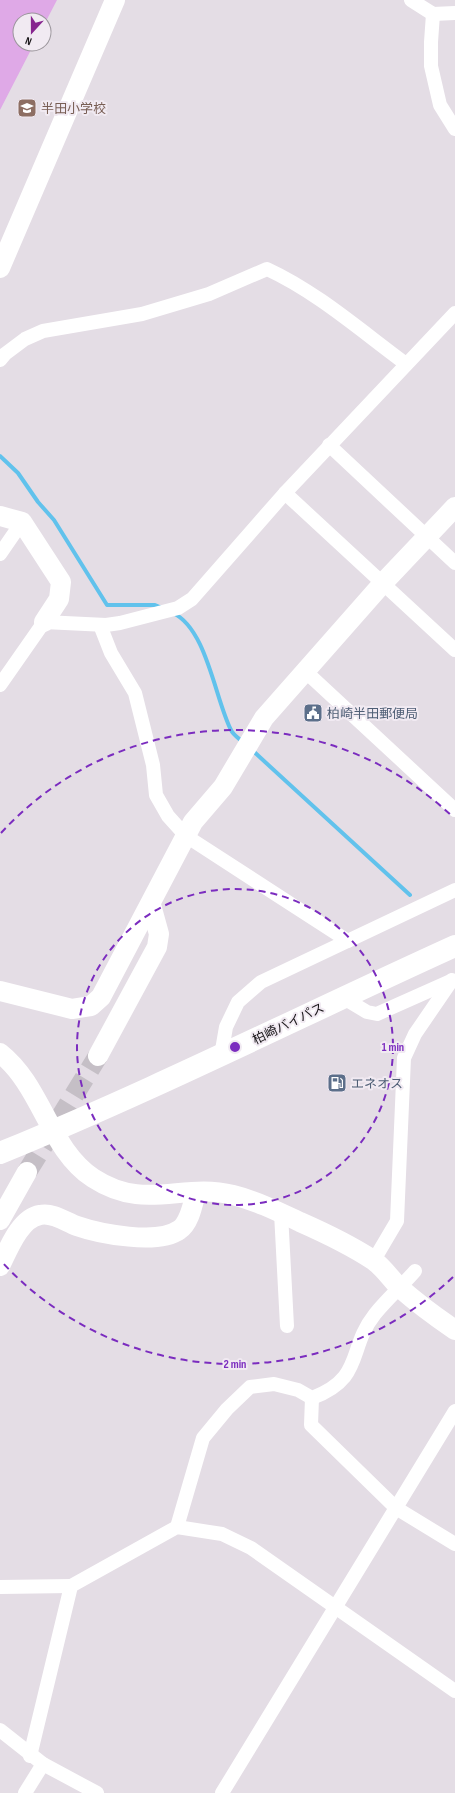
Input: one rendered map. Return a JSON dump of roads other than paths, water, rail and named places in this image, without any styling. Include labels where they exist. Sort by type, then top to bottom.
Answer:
[{"type":"highway","name":"柏崎バイパス","points":[[0,1154],[55,1131],[221,1056],[342,997],[455,946]]},
{"type":"highway","name":"柏崎バイパス","points":[[0,1157],[33,1140]]},
{"type":"street","points":[[0,267],[114,0]]},
{"type":"street","points":[[410,0],[434,14],[455,13]]},
{"type":"street","points":[[434,14],[430,42],[431,66],[440,105],[455,129]]},
{"type":"street","points":[[0,360],[5,354],[25,339],[43,331],[142,314],[209,294],[267,269],[285,277],[326,305],[406,364]]},
{"type":"street","points":[[44,622],[100,625],[120,623],[178,608],[192,599],[329,445],[406,364],[454,317]]},
{"type":"street","points":[[329,445],[455,563]]},
{"type":"street","points":[[285,493],[455,650]]},
{"type":"street","points":[[0,991],[72,1009],[91,1006],[102,997],[193,822],[223,788],[264,718],[383,583],[455,506]]},
{"type":"street","points":[[0,516],[22,522],[61,582],[59,599],[0,685]]},
{"type":"street","points":[[0,554],[22,522]]},
{"type":"street","points":[[100,625],[111,653],[135,693],[153,764],[156,795],[168,816],[186,836],[348,941]]},
{"type":"street","points":[[305,671],[455,810]]},
{"type":"street","points":[[221,1056],[226,1027],[238,1002],[261,982],[455,890]]},
{"type":"street","points":[[98,1056],[157,948],[159,934],[151,905]]},
{"type":"street","points":[[342,997],[367,1012],[377,1014],[454,980]]},
{"type":"street","points":[[374,1260],[397,1221],[404,1058],[416,1034],[454,980]]},
{"type":"street","points":[[0,1053],[11,1063],[29,1086],[55,1131],[76,1163],[92,1177],[108,1186],[126,1193],[143,1196],[215,1190],[235,1195],[282,1213],[331,1236],[374,1260],[400,1288],[455,1330]]},
{"type":"street","points":[[0,1220],[27,1172]]},
{"type":"street","points":[[0,1266],[17,1234],[25,1223],[40,1215],[58,1217],[77,1226],[110,1235],[138,1237],[164,1235],[180,1230],[188,1219],[196,1192]]},
{"type":"street","points":[[282,1213],[287,1326]]},
{"type":"street","points":[[312,1398],[328,1392],[343,1380],[353,1363],[365,1330],[374,1314],[415,1272]]},
{"type":"street","points":[[177,1527],[203,1438],[250,1387],[274,1384],[298,1390],[312,1398]]},
{"type":"street","points":[[312,1398],[311,1425],[396,1508],[455,1544]]},
{"type":"street","points":[[222,1793],[455,1411]]},
{"type":"street","points":[[0,1587],[71,1586],[177,1527],[222,1534],[252,1548],[455,1692]]},
{"type":"street","points":[[30,1756],[71,1586]]},
{"type":"street","points":[[0,1730],[30,1756],[42,1764],[97,1793]]},
{"type":"street","points":[[25,1793],[42,1764]]},
{"type":"waterway","points":[[0,456],[18,473],[38,502],[54,520],[107,605],[155,605],[162,608]]},
{"type":"waterway","points":[[173,613],[185,621],[194,634],[209,666],[225,717],[232,732],[244,743]]},
{"type":"waterway","points":[[252,750],[410,895]]},
{"type":"tunnel","points":[[27,1172],[98,1056]]},
{"type":"place","name":"半田小学校","points":[[27,108]]},
{"type":"place","name":"柏崎半田郵便局","points":[[313,713]]},
{"type":"place","name":"エネオス","points":[[337,1083]]}]
